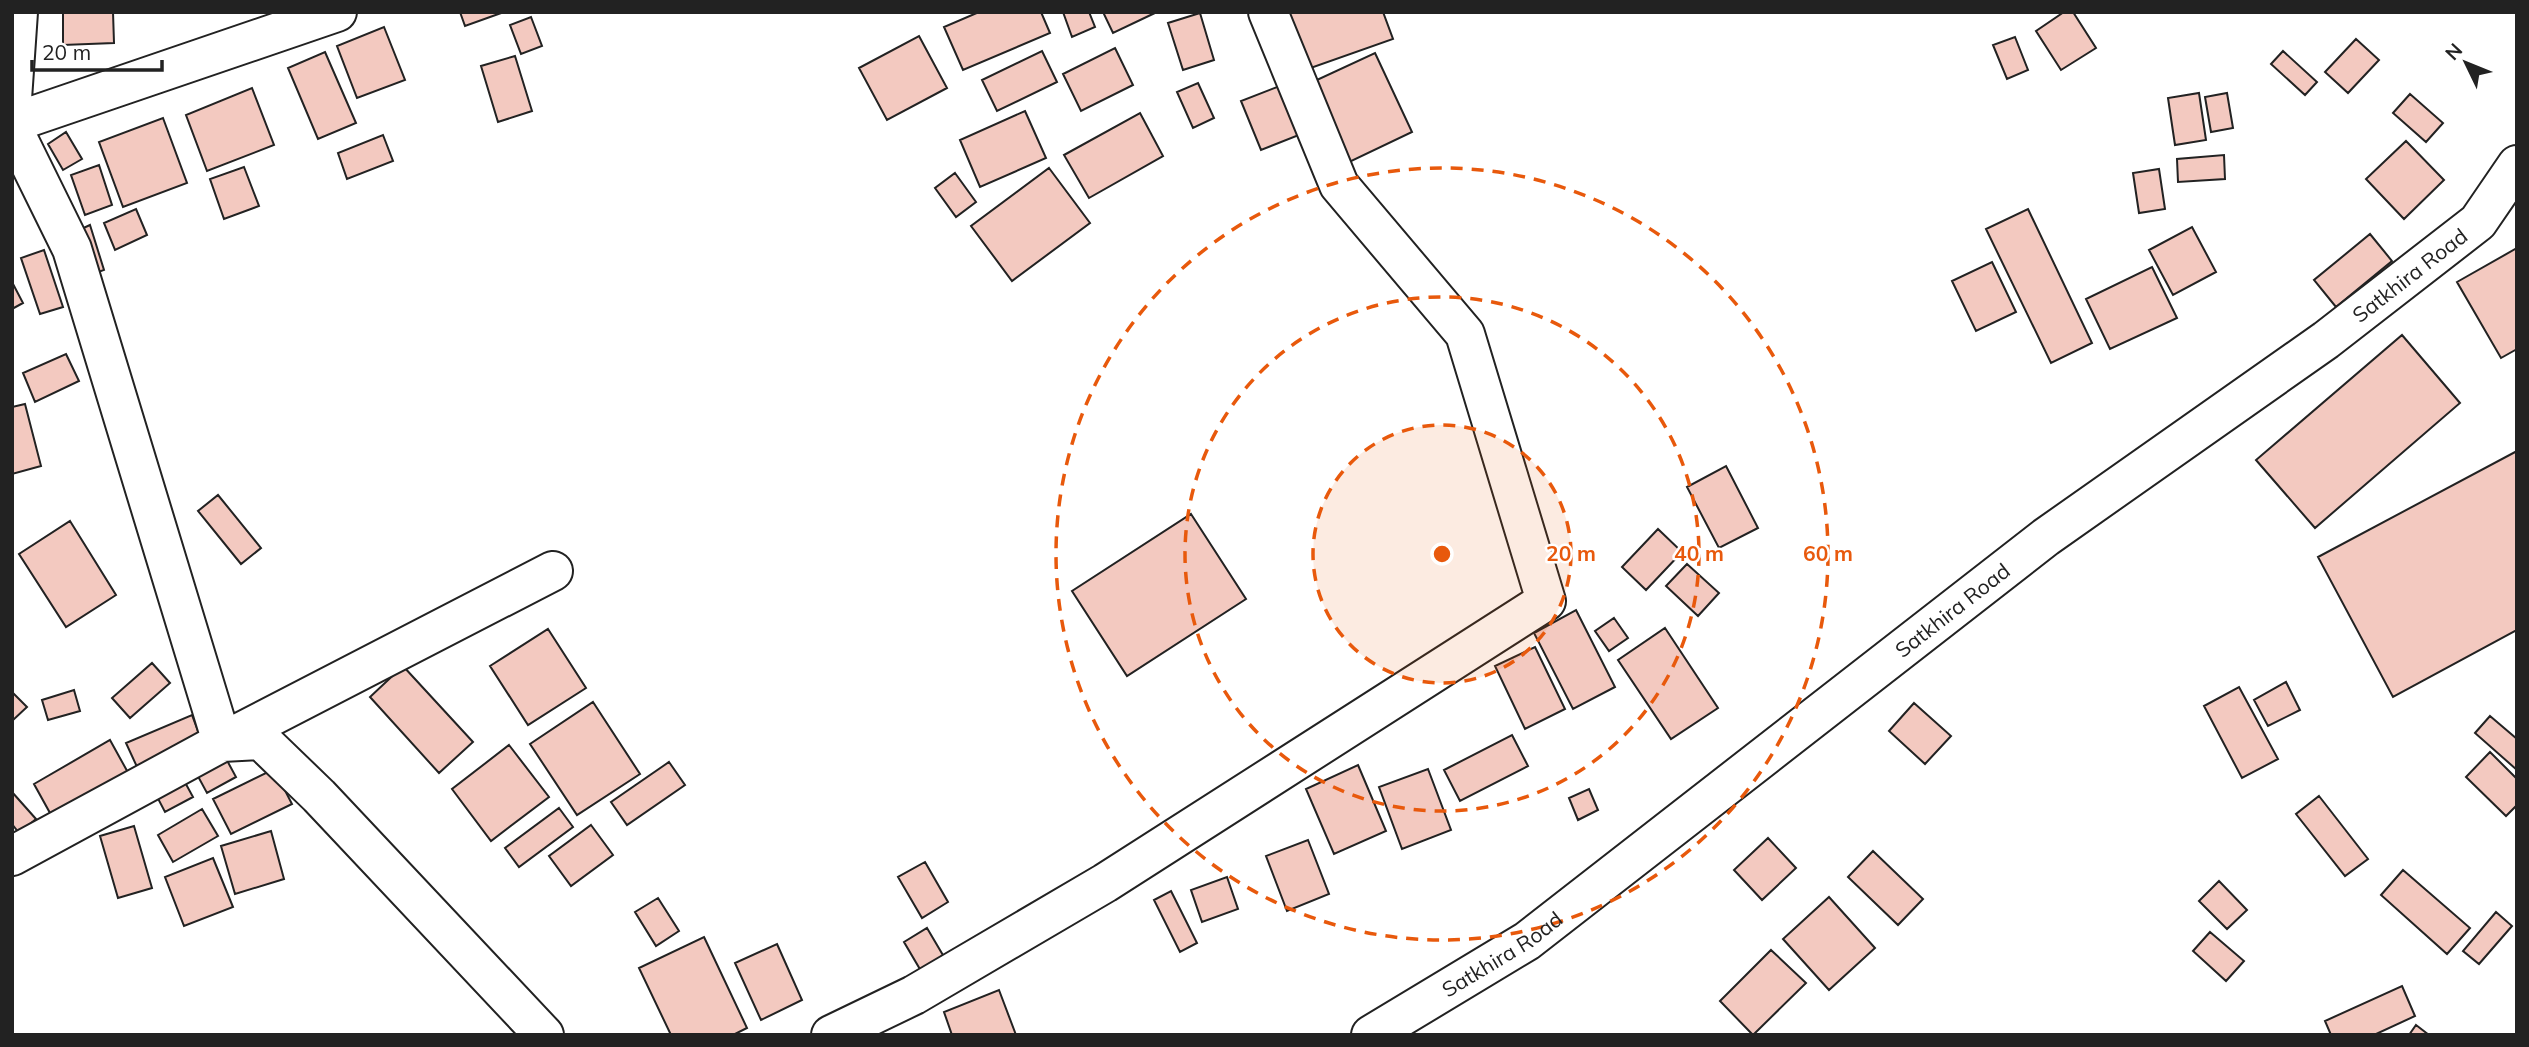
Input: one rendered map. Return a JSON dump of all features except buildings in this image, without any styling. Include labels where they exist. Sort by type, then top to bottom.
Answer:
[{"type":"street","points":[[12,99],[18,12]]},
{"type":"street","points":[[222,742],[72,249],[12,125],[337,12]]},
{"type":"street","points":[[831,1035],[914,995],[1105,883],[1546,601],[1465,334],[1339,185],[1268,12]]},
{"type":"street","name":"Satkhira Road","points":[[1371,1035],[1528,941],[2046,537],[2326,340],[2478,222],[2517,165]]},
{"type":"street","points":[[12,856],[222,742],[553,571]]},
{"type":"street","points":[[222,742],[261,740],[319,796],[544,1035]]}]
